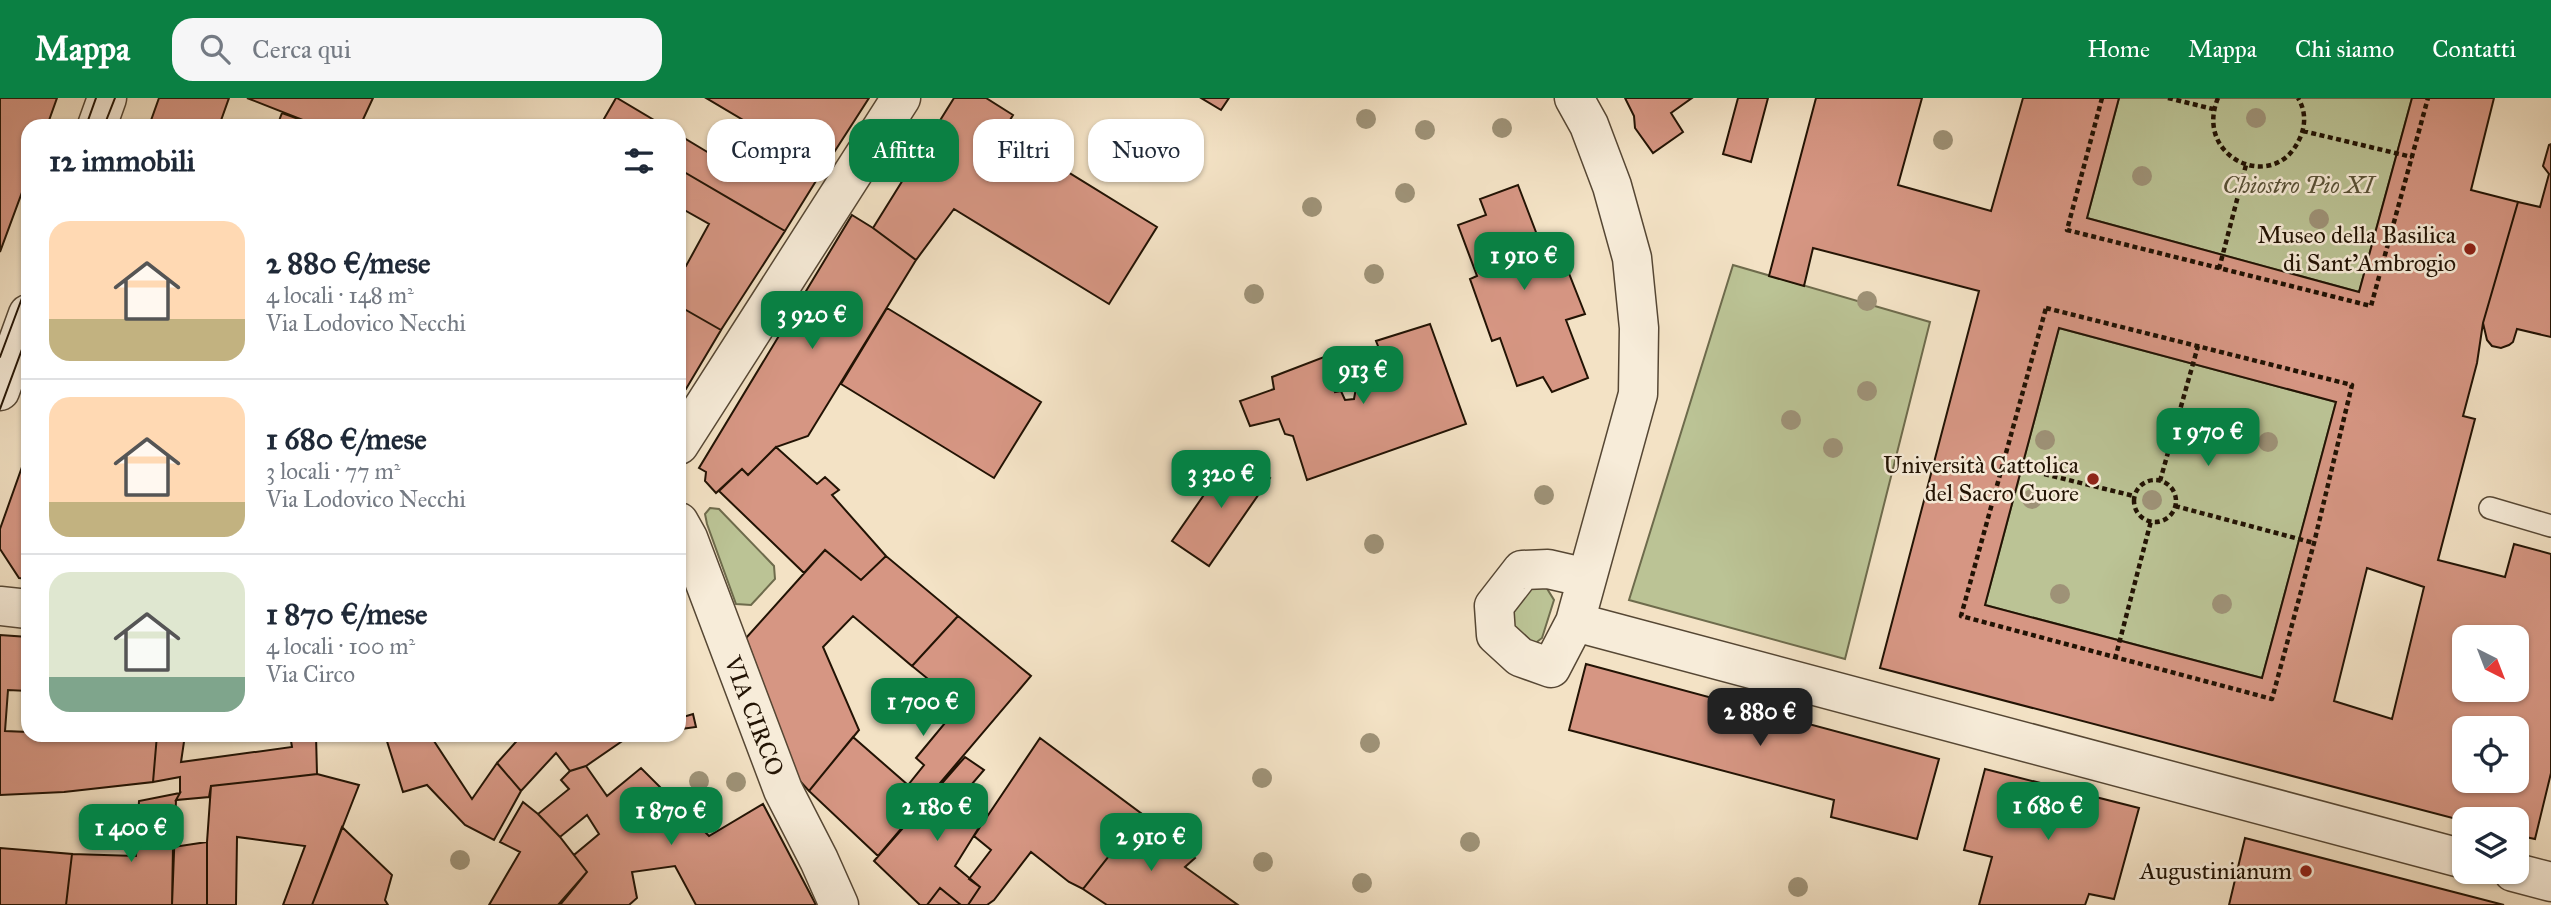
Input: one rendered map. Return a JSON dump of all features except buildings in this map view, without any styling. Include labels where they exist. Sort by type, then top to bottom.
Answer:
[{"type":"street","points":[[100,119],[107,98]]},
{"type":"street","points":[[686,434],[901,98]]},
{"type":"street","points":[[1574,98],[1589,125],[1612,186],[1632,258],[1639,328],[1638,394],[1575,622],[1551,668],[1520,657],[1496,635],[1494,606],[1522,570],[1548,569],[1587,578]]},
{"type":"street","points":[[0,391],[21,333]]},
{"type":"street","name":"VIA CIRCO","points":[[686,534],[783,790],[820,860],[839,905]]},
{"type":"street","points":[[0,606],[21,608]]},
{"type":"street","points":[[1575,622],[2452,856]]},
{"type":"street","points":[[2529,876],[2551,882]]},
{"type":"lane","points":[[2490,508],[2551,526]]},
{"type":"path","points":[[2102,98],[2067,230],[2371,306],[2428,98]]},
{"type":"path","points":[[2168,98],[2213,109]]},
{"type":"path","points":[[2218,98],[2213,109],[2212,124],[2222,150],[2246,165],[2261,166],[2276,163],[2293,150],[2303,131],[2304,117],[2298,98]]},
{"type":"path","points":[[2303,131],[2412,157]]},
{"type":"path","points":[[2218,269],[2246,165]]},
{"type":"path","points":[[2046,309],[2352,385],[2314,543],[2272,699],[1961,616],[2003,464],[2046,309]]},
{"type":"path","points":[[2160,481],[2198,346]]},
{"type":"path","points":[[2003,464],[2134,496]]},
{"type":"path","points":[[2160,481],[2171,488],[2175,506],[2169,516],[2157,522],[2151,521],[2144,519],[2136,509],[2134,496],[2147,482],[2160,481]]},
{"type":"path","points":[[2175,506],[2314,543]]},
{"type":"path","points":[[2115,659],[2151,521]]},
{"type":"green space","name":"Chiostro Pio XI","points":[[2119,98],[2412,98],[2359,292],[2087,218]]},
{"type":"green space","points":[[1733,265],[1930,322],[1845,659],[1629,600]]},
{"type":"green space","points":[[2059,328],[2336,402],[2262,678],[1985,605]]},
{"type":"green space","points":[[710,508],[719,509],[774,566],[775,579],[751,605],[736,604],[707,524],[705,514]]},
{"type":"green space","points":[[1546,587],[1554,600],[1542,638],[1529,648],[1517,645],[1508,613],[1521,589]]},
{"type":"tram line","points":[[88,119],[96,98]]},
{"type":"tram line","points":[[107,119],[115,98]]},
{"type":"tram line","points":[[0,357],[21,301]]},
{"type":"tram line","points":[[0,409],[21,352]]},
{"type":"place","name":"Museo della Basilica di Sant'Ambrogio","points":[[2470,249]]},
{"type":"place","name":"Università Cattolica del Sacro Cuore","points":[[2093,479]]},
{"type":"place","name":"Augustinianum","points":[[2306,871]]}]
